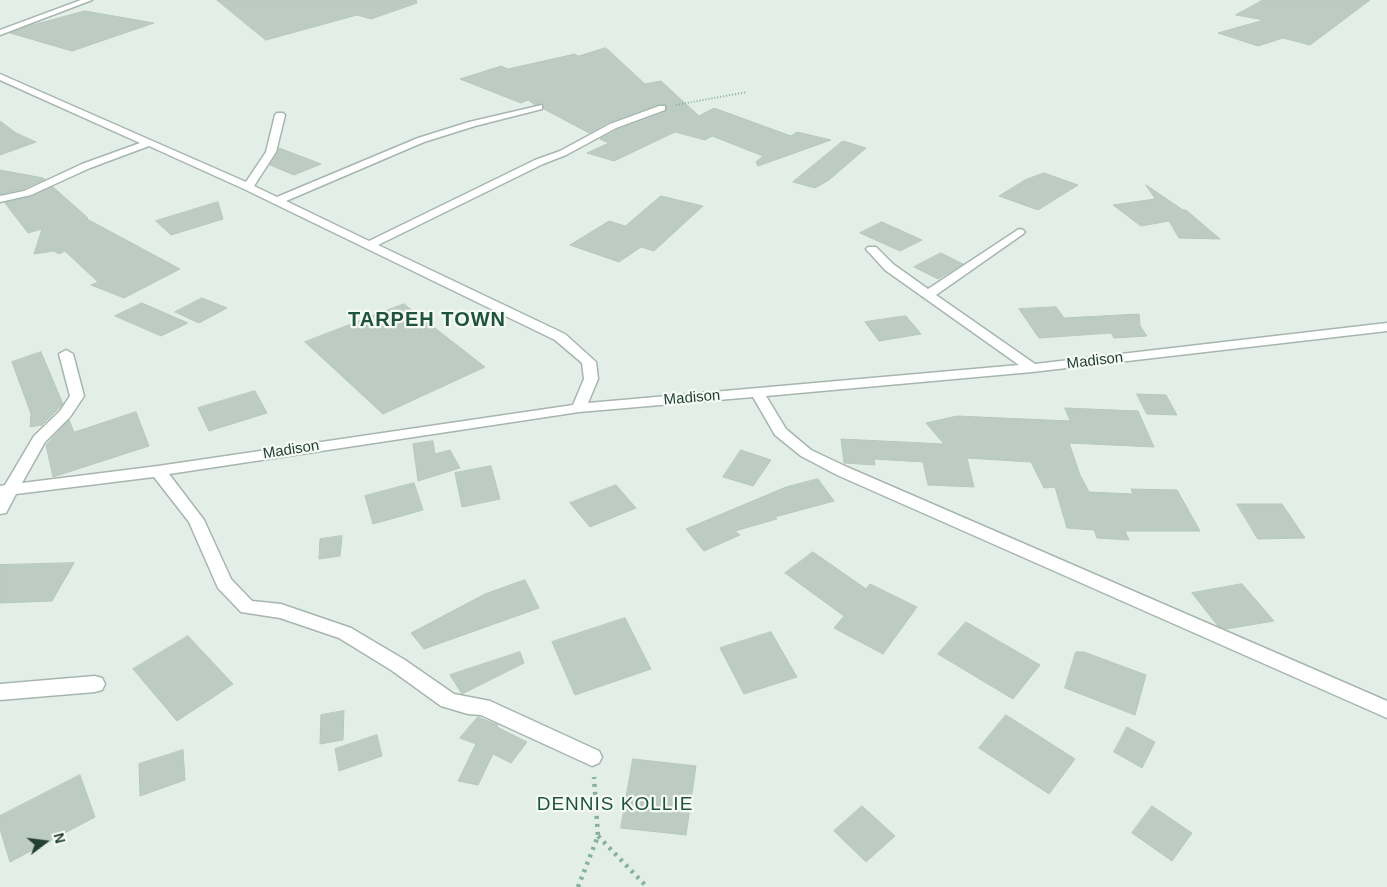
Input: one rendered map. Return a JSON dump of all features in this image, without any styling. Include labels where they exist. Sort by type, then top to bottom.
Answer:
[{"type":"street","points":[[0,33],[88,0]]},
{"type":"street","points":[[0,77],[248,187],[560,337],[589,362],[592,379],[580,408]]},
{"type":"street","points":[[278,201],[421,140],[472,124],[538,107]]},
{"type":"street","points":[[370,245],[539,162],[563,153],[613,126],[662,108]]},
{"type":"street","points":[[248,187],[271,152],[280,115]]},
{"type":"street","points":[[0,199],[27,192],[86,166],[149,143]]},
{"type":"street","points":[[928,295],[1020,232]]},
{"type":"street","points":[[872,249],[889,267],[1032,368]]},
{"type":"street","name":"Madison","points":[[6,490],[158,471],[580,408],[1032,368],[1387,327]]},
{"type":"street","points":[[0,509],[6,490],[39,439],[65,414],[77,396],[66,354]]},
{"type":"street","points":[[757,392],[780,432],[815,458],[1387,710]]},
{"type":"street","points":[[158,471],[196,520],[224,583],[247,607],[281,611],[345,633],[398,664],[448,700],[468,706],[483,707],[592,756]]},
{"type":"street","points":[[0,692],[95,684]]},
{"type":"path","points":[[662,108],[747,92]]},
{"type":"path","points":[[578,887],[598,836],[592,756]]},
{"type":"path","points":[[598,836],[647,887]]},
{"type":"building","points":[[217,0],[416,0],[417,3],[371,19],[357,15],[266,40]]},
{"type":"building","points":[[1263,0],[1370,0],[1310,45],[1283,38],[1258,46],[1218,33],[1264,20],[1236,15]]},
{"type":"building","points":[[85,11],[154,23],[72,51],[10,33],[29,26]]},
{"type":"building","points":[[606,48],[645,84],[661,81],[699,116],[714,108],[791,136],[797,132],[831,140],[758,166],[756,162],[763,156],[712,136],[705,140],[675,132],[614,161],[587,153],[609,143],[600,139],[617,130],[666,112],[666,105],[658,104],[609,122],[589,133],[544,109],[543,104],[535,105],[528,100],[521,103],[460,79],[501,66],[508,69],[575,54],[578,56]]},
{"type":"building","points":[[0,121],[16,133],[36,142],[0,155]]},
{"type":"building","points":[[843,141],[866,148],[829,180],[815,188],[793,182]]},
{"type":"building","points":[[279,148],[321,164],[294,175],[270,165]]},
{"type":"building","points":[[0,170],[45,179],[23,189],[0,194]]},
{"type":"building","points":[[1044,173],[1078,185],[1038,210],[999,196],[1025,180]]},
{"type":"building","points":[[1146,185],[1183,210],[1186,210],[1220,239],[1179,238],[1169,221],[1141,226],[1113,205],[1155,199]]},
{"type":"building","points":[[53,187],[87,219],[180,269],[124,298],[91,285],[98,282],[65,251],[59,254],[54,251],[34,254],[42,229],[28,233],[5,203],[31,197]]},
{"type":"building","points":[[661,196],[703,206],[654,251],[641,247],[619,262],[570,245],[609,221],[625,226]]},
{"type":"building","points":[[218,202],[223,219],[171,235],[156,221]]},
{"type":"building","points":[[882,222],[922,240],[900,251],[860,233]]},
{"type":"building","points":[[941,253],[963,264],[938,279],[914,267]]},
{"type":"building","points":[[202,298],[227,308],[199,323],[175,312]]},
{"type":"building","points":[[142,303],[188,323],[161,336],[115,316]]},
{"type":"building","points":[[404,304],[485,367],[383,414],[305,342]]},
{"type":"building","points":[[1056,307],[1064,318],[1139,314],[1140,326],[1147,336],[1114,338],[1111,333],[1039,338],[1019,309]]},
{"type":"building","points":[[906,316],[921,334],[879,341],[865,322]]},
{"type":"building","points":[[41,352],[63,404],[41,426],[30,427],[31,414],[12,362]]},
{"type":"building","points":[[255,391],[267,413],[209,431],[198,408]]},
{"type":"building","points":[[1137,394],[1166,395],[1177,415],[1147,414]]},
{"type":"building","points":[[1065,408],[1138,411],[1154,447],[1069,443],[1080,475],[1089,492],[1133,494],[1131,489],[1177,490],[1200,531],[1125,531],[1129,540],[1097,538],[1094,530],[1067,528],[1055,487],[1044,488],[1031,462],[967,458],[974,487],[928,485],[923,462],[874,459],[875,465],[844,463],[841,439],[944,444],[926,423],[957,416],[1070,421]]},
{"type":"building","points":[[136,412],[149,446],[53,477],[46,445],[69,420],[74,432]]},
{"type":"building","points":[[433,441],[435,454],[450,450],[460,468],[418,481],[413,444]]},
{"type":"building","points":[[741,450],[771,460],[753,486],[723,477]]},
{"type":"building","points":[[491,466],[500,499],[462,507],[455,473]]},
{"type":"building","points":[[818,479],[834,501],[775,517],[777,519],[735,531],[740,535],[704,551],[686,529],[786,487]]},
{"type":"building","points":[[414,483],[423,510],[373,524],[365,496]]},
{"type":"building","points":[[616,485],[636,508],[590,527],[570,503]]},
{"type":"building","points":[[1237,504],[1282,504],[1305,538],[1258,539]]},
{"type":"building","points":[[342,536],[340,556],[319,559],[320,539]]},
{"type":"building","points":[[813,552],[866,589],[870,584],[917,607],[883,654],[834,628],[844,616],[785,573]]},
{"type":"building","points":[[74,563],[52,601],[0,603],[0,565]]},
{"type":"building","points":[[525,580],[539,608],[424,649],[411,633],[485,594]]},
{"type":"building","points":[[1242,584],[1274,621],[1226,629],[1218,626],[1192,593]]},
{"type":"building","points":[[625,618],[651,669],[575,695],[552,642]]},
{"type":"building","points":[[966,622],[1040,665],[1013,699],[938,654]]},
{"type":"building","points":[[771,632],[797,677],[744,694],[720,648]]},
{"type":"building","points":[[188,636],[233,684],[177,721],[133,669]]},
{"type":"building","points":[[520,652],[524,663],[462,694],[450,675]]},
{"type":"building","points":[[1076,652],[1084,652],[1146,675],[1135,715],[1065,688]]},
{"type":"building","points":[[344,711],[343,740],[320,744],[321,715]]},
{"type":"building","points":[[1006,715],[1075,759],[1049,794],[979,748]]},
{"type":"building","points":[[478,717],[498,725],[497,727],[527,742],[511,763],[493,754],[478,785],[458,781],[476,744],[460,738]]},
{"type":"building","points":[[1127,727],[1155,742],[1142,768],[1114,752]]},
{"type":"building","points":[[377,735],[382,756],[339,771],[335,749]]},
{"type":"building","points":[[183,750],[185,780],[140,796],[139,764]]},
{"type":"building","points":[[633,759],[696,766],[686,835],[621,828]]},
{"type":"building","points":[[80,775],[95,817],[10,862],[0,829],[0,816]]},
{"type":"building","points":[[862,806],[895,836],[866,862],[834,831]]},
{"type":"building","points":[[1152,806],[1192,833],[1172,861],[1132,833]]},
{"type":"district","name":"TARPEH TOWN","points":[[427,320]]},
{"type":"district","name":"DENNIS KOLLIE","points":[[615,805]]}]
